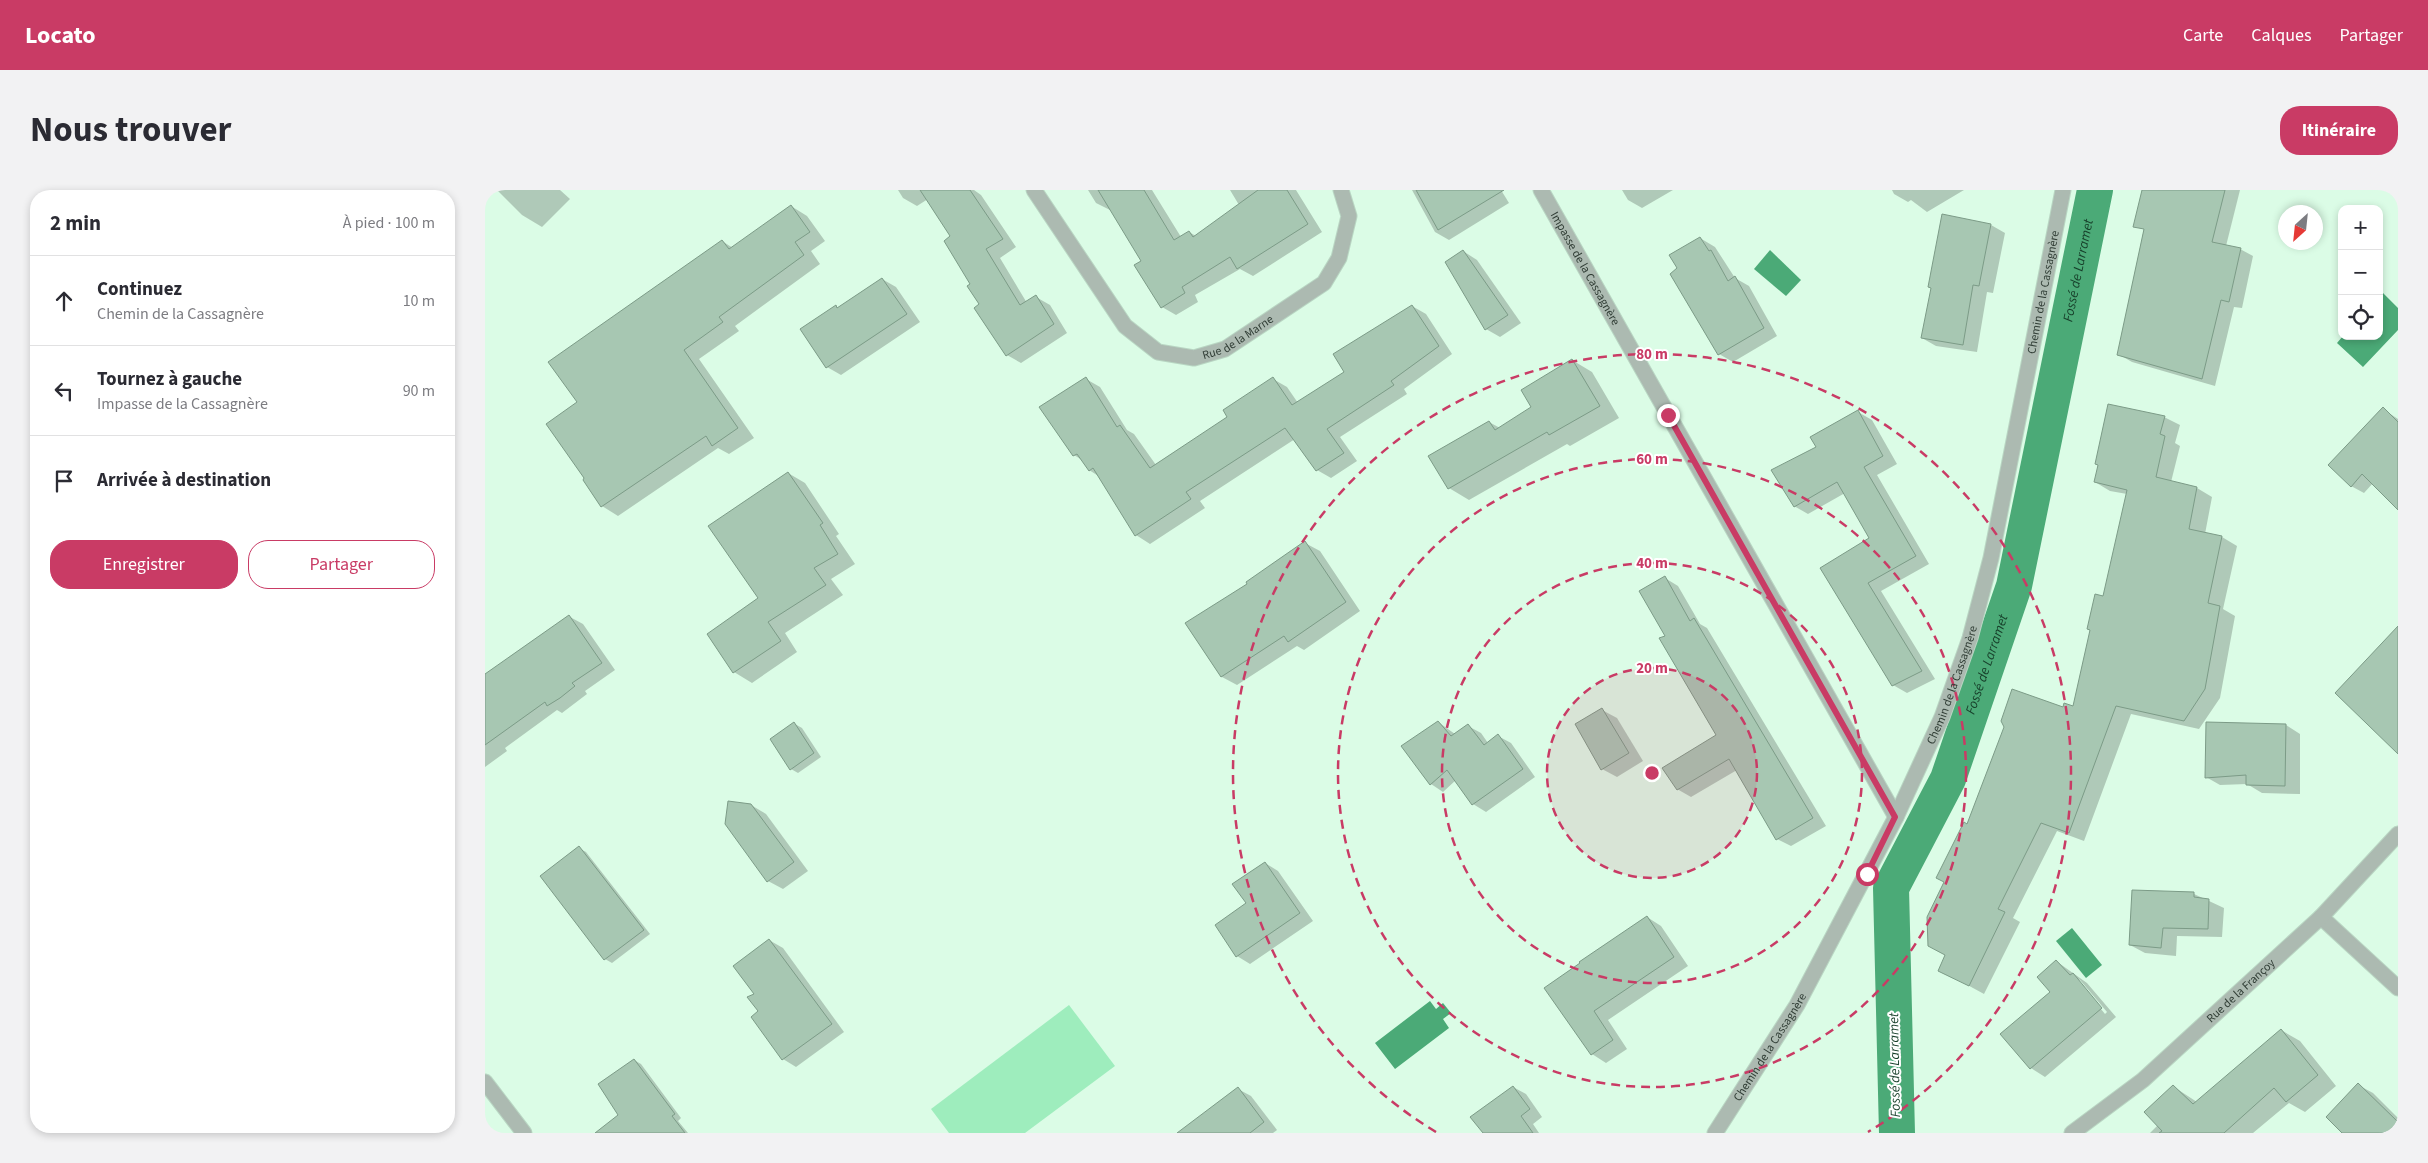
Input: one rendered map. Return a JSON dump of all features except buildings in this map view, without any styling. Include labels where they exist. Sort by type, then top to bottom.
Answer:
[{"type":"street","name":"Rue de la Marne","points":[[1034,190],[1125,326],[1158,352],[1194,358],[1225,349],[1324,283],[1339,258],[1349,216],[1341,190]]},
{"type":"street","name":"Impasse de la Cassagnère","points":[[1541,190],[1895,817]]},
{"type":"street","name":"Chemin de la Cassagnère","points":[[1715,1133],[1797,1005],[1895,817],[1942,717],[1975,620],[1991,558],[2063,190]]},
{"type":"street","name":"Rue de la Françoy","points":[[2072,1133],[2143,1080],[2321,917],[2398,834]]},
{"type":"street","points":[[2321,917],[2398,988]]},
{"type":"street","points":[[485,1082],[524,1133]]},
{"type":"shaded area","points":[[1770,250],[1801,280],[1786,296],[1754,269]]},
{"type":"shaded area","points":[[2383,293],[2398,308],[2398,330],[2363,367],[2337,343],[2340,340],[2383,340]]},
{"type":"shaded area","points":[[2072,928],[2102,965],[2086,978],[2056,941]]},
{"type":"shaded area","points":[[1430,1001],[1436,1009],[1443,1003],[1451,1013],[1443,1019],[1449,1028],[1395,1069],[1375,1043]]},
{"type":"shaded area","points":[[1069,1005],[1115,1066],[1025,1133],[949,1133],[931,1109]]},
{"type":"waterway","name":"Fossé de Larramet","points":[[1897,1133],[1891,888],[1948,779],[2014,586],[2095,190]]},
{"type":"route","points":[[1668,415],[1895,817],[1867,874]]}]
